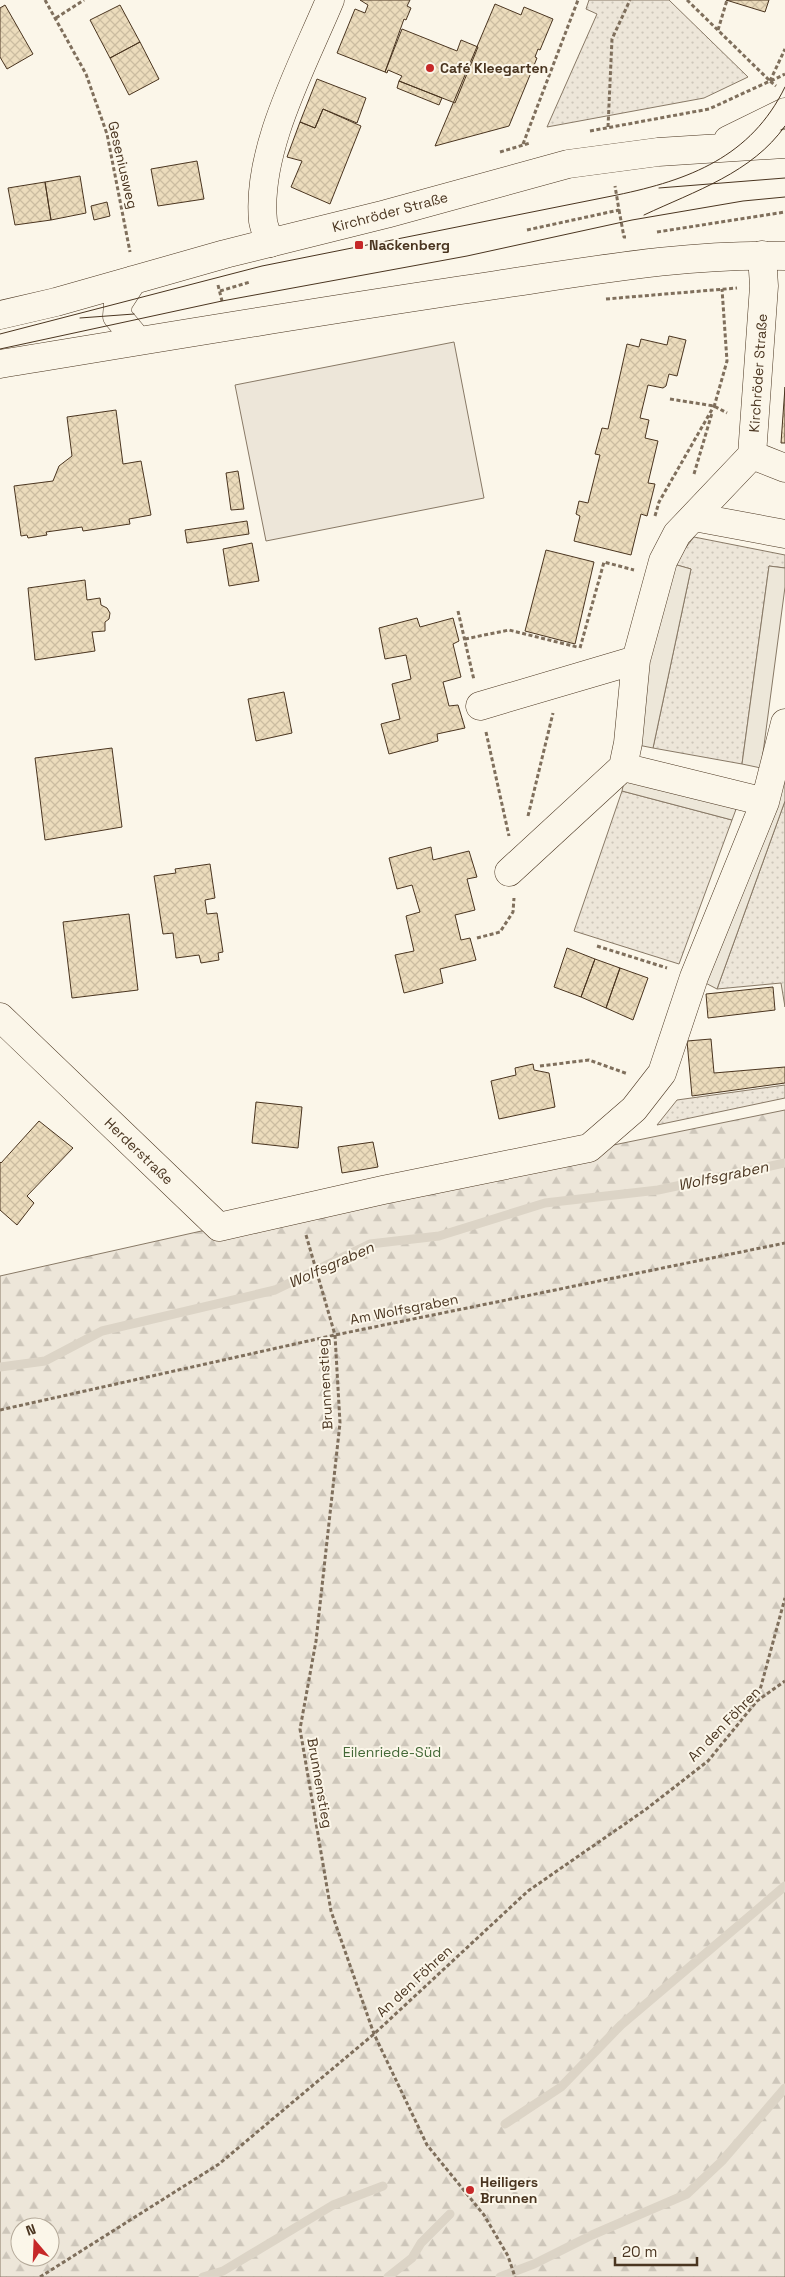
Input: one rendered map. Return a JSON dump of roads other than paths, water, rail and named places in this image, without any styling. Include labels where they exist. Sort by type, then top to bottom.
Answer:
[{"type":"main road","points":[[270,243],[263,223],[263,188],[274,135],[330,0]]},
{"type":"main road","points":[[712,147],[785,112]]},
{"type":"main road","name":"Kirchröder Straße","points":[[0,315],[132,269],[210,258],[386,214],[568,164],[712,147],[785,144]]},
{"type":"main road","name":"Kirchröder Straße","points":[[0,364],[226,326],[617,268],[777,252],[764,286],[752,455]]},
{"type":"main road","points":[[132,269],[118,303],[117,316],[138,341]]},
{"type":"main road","points":[[512,869],[623,767],[628,743],[636,660],[663,562],[677,534],[752,455],[785,468]]},
{"type":"main road","points":[[694,517],[785,534]]},
{"type":"main road","points":[[480,706],[636,660]]},
{"type":"main road","points":[[623,767],[765,802],[785,723]]},
{"type":"main road","name":"Herderstraße","points":[[0,1017],[219,1227],[382,1190],[589,1148],[634,1110],[662,1074],[694,977],[765,802]]},
{"type":"waterway","name":"Wolfsgraben","points":[[0,1367],[45,1361],[102,1331],[275,1290],[370,1244],[439,1236],[545,1203],[658,1190],[785,1163]]},
{"type":"waterway","points":[[505,2124],[561,2087],[621,2025],[785,1886]]},
{"type":"waterway","points":[[500,2277],[534,2264],[592,2235],[687,2194],[722,2161],[785,2088]]},
{"type":"waterway","points":[[203,2277],[223,2271],[333,2205],[383,2186]]},
{"type":"waterway","points":[[388,2277],[412,2258],[421,2243],[450,2214]]},
{"type":"tram line","points":[[0,334],[262,266],[617,195],[669,182],[715,162],[736,148],[755,131],[771,111],[785,87]]},
{"type":"tram line","points":[[644,215],[702,189],[739,168],[772,142],[785,126]]},
{"type":"tram line","points":[[659,188],[785,178]]},
{"type":"tram line","points":[[0,349],[222,301],[467,256],[632,220],[743,201],[785,197]]},
{"type":"tram line","points":[[80,318],[134,314]]},
{"type":"place","name":"Café Kleegarten","points":[[430,68]]},
{"type":"place","name":"Nackenberg","points":[[359,245]]},
{"type":"place","name":"Heiligers Brunnen","points":[[470,2190]]},
{"type":"park label","name":"Eilenriede-Süd","points":[[392,1752]]}]
